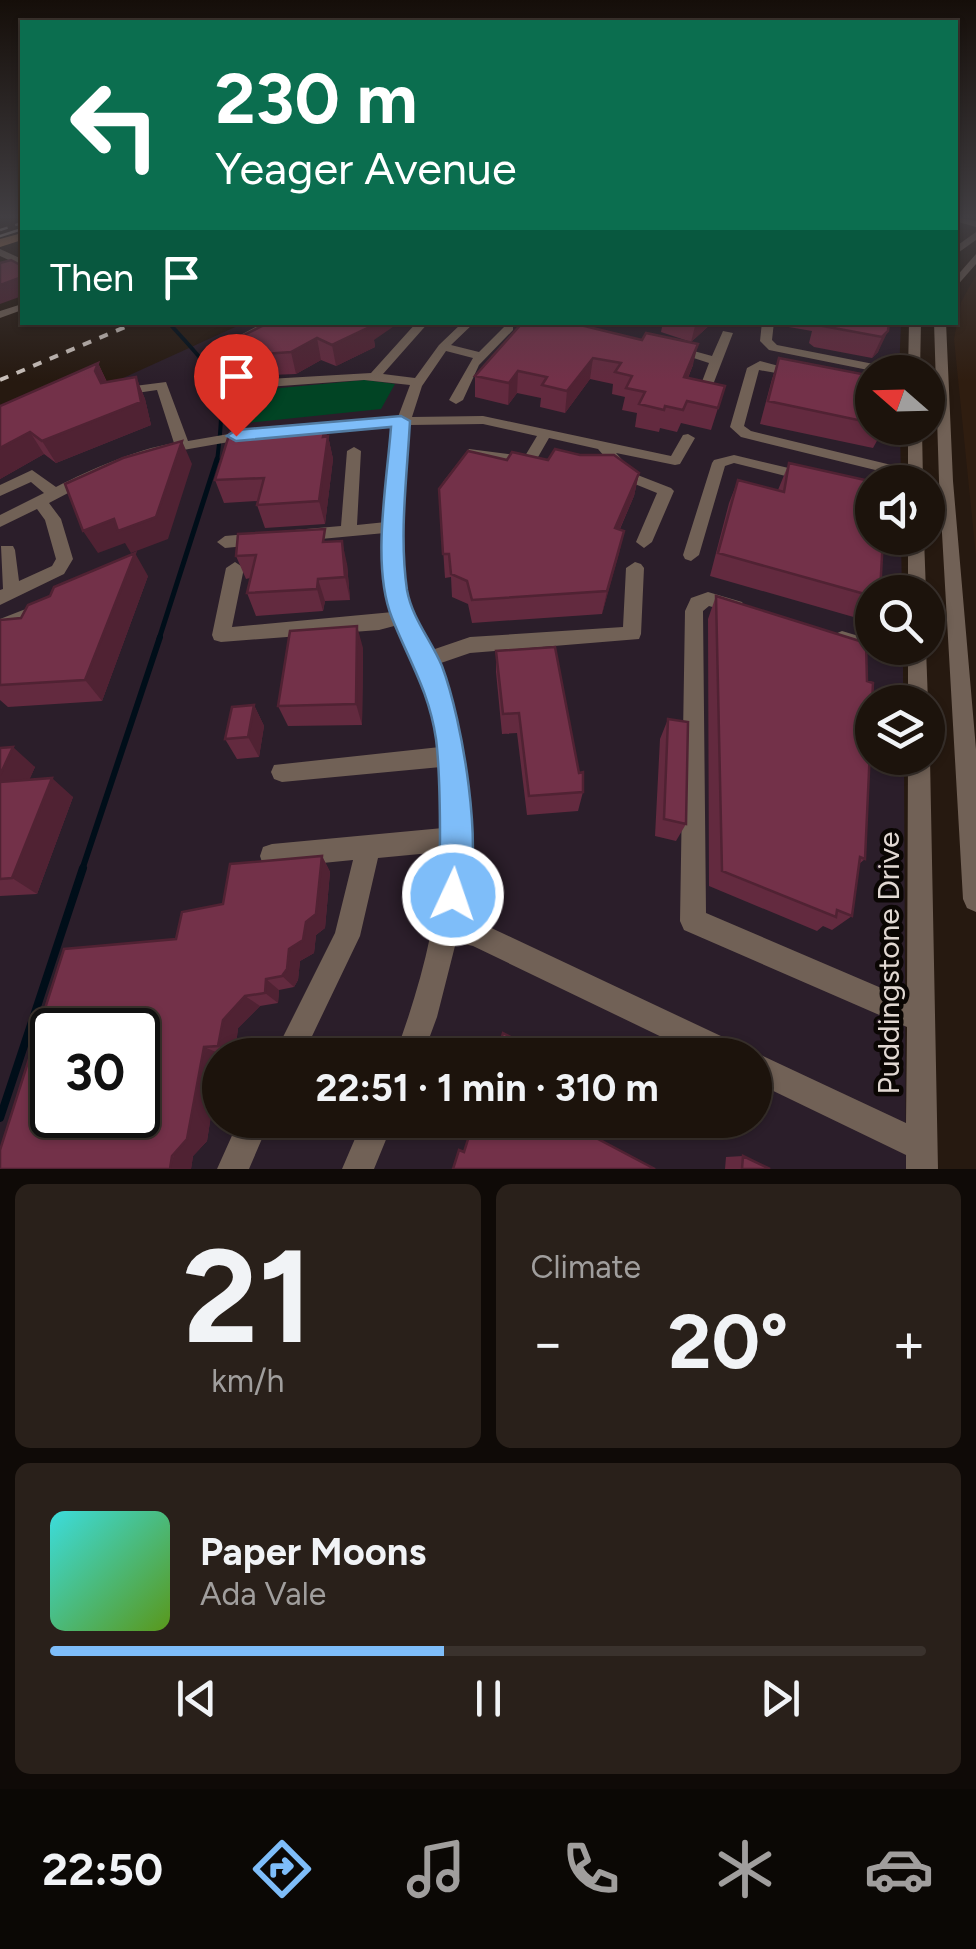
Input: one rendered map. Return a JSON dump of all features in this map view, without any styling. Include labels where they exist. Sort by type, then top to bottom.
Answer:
[{"type":"street","points":[[269,325],[222,348],[236,372],[254,381],[276,384],[375,376],[417,382]]},
{"type":"street","points":[[375,376],[421,325]]},
{"type":"street","points":[[416,1038],[428,1008],[447,927],[456,839],[442,700],[427,660],[403,617],[396,590],[394,527],[401,421],[417,382],[443,347],[467,325]]},
{"type":"street","points":[[768,325],[766,341],[773,348],[855,364]]},
{"type":"street","points":[[914,355],[915,325]]},
{"type":"street","points":[[940,325],[946,482],[976,899]]},
{"type":"street","points":[[456,400],[481,356],[509,328]]},
{"type":"street","points":[[703,394],[727,332]]},
{"type":"street","points":[[662,346],[716,361]]},
{"type":"street","points":[[443,347],[481,356]]},
{"type":"street","points":[[814,376],[760,365],[753,368],[737,427],[746,434],[866,465]]},
{"type":"street","points":[[115,392],[162,385],[182,445]]},
{"type":"street","points":[[0,522],[47,498],[182,445],[236,436],[401,421],[484,420],[675,462],[688,438]]},
{"type":"street","points":[[451,482],[474,452],[529,461],[546,432]]},
{"type":"street","points":[[604,449],[630,477],[666,491],[644,542]]},
{"type":"street","points":[[349,531],[354,451]]},
{"type":"street","points":[[690,555],[719,463],[734,459],[836,484]]},
{"type":"street","points":[[0,491],[32,474],[47,498],[65,559],[58,570],[6,595],[7,550]]},
{"type":"street","points":[[225,542],[394,527]]},
{"type":"street","points":[[235,568],[221,636],[379,624],[403,617]]},
{"type":"street","points":[[427,660],[470,645],[632,634],[635,568]]},
{"type":"street","points":[[0,627],[136,572]]},
{"type":"street","points":[[760,614],[708,598],[697,602],[694,611],[693,920],[922,1019]]},
{"type":"street","points":[[830,635],[855,640]]},
{"type":"street","points":[[282,772],[450,756]]},
{"type":"street","name":"Puddingstone Drive","points":[[919,775],[922,1158]]},
{"type":"street","points":[[272,856],[456,839]]},
{"type":"street","points":[[296,1038],[352,924],[368,848]]},
{"type":"street","points":[[447,927],[476,934],[694,1038]]},
{"type":"street","points":[[772,1076],[922,1158]]},
{"type":"street","points":[[233,1169],[246,1138]]},
{"type":"street","points":[[358,1169],[371,1138]]},
{"type":"shaded area","points":[[976,275],[976,557],[954,339],[961,302]]},
{"type":"shaded area","points":[[240,325],[901,325],[900,355],[855,355],[855,445],[900,445],[901,465],[855,465],[855,555],[901,555],[902,575],[855,575],[855,665],[903,665],[903,685],[855,685],[855,775],[904,775],[906,1169],[0,1169],[0,434]]},
{"type":"green space","points":[[365,380],[395,384],[381,409],[238,424],[227,393]]},
{"type":"building","points":[[0,272],[20,272],[20,278],[0,285]]},
{"type":"building","points":[[264,325],[372,326],[332,345],[317,338],[291,352],[264,354],[234,340]]},
{"type":"building","points":[[520,325],[580,325],[642,340],[646,333],[698,344],[684,377],[725,386],[718,408],[687,401],[683,410],[665,406],[664,410],[639,404],[645,392],[626,388],[632,376],[615,372],[621,363],[593,358],[567,391],[542,385],[547,377],[518,371],[509,383],[475,376]]},
{"type":"building","points":[[822,325],[889,325],[882,337]]},
{"type":"building","points":[[779,358],[855,373],[855,419],[768,401]]},
{"type":"building","points":[[98,363],[95,371],[101,383],[136,377],[141,402],[42,441],[30,432],[0,448],[0,406]]},
{"type":"building","points":[[325,428],[323,437],[328,436],[319,501],[257,505],[264,478],[215,480],[230,432]]},
{"type":"building","points":[[182,441],[156,517],[118,531],[114,519],[83,531],[65,484],[123,458]]},
{"type":"building","points":[[555,449],[580,455],[614,455],[639,473],[615,528],[624,531],[607,591],[472,600],[467,581],[451,574],[449,554],[443,554],[439,489],[468,451],[507,460],[512,452],[548,460]]},
{"type":"building","points":[[789,463],[855,478],[855,555],[882,555],[881,575],[855,575],[855,591],[718,553],[738,480],[784,492]]},
{"type":"building","points":[[325,529],[323,542],[342,541],[345,577],[318,579],[317,589],[247,593],[256,555],[236,556],[238,534]]},
{"type":"building","points":[[135,553],[85,680],[0,685],[0,620],[21,618],[28,605],[50,596],[54,587]]},
{"type":"building","points":[[716,596],[855,640],[855,665],[867,665],[867,681],[873,683],[855,685],[855,775],[869,775],[865,859],[860,857],[852,916],[837,910],[836,917],[722,871]]},
{"type":"building","points":[[357,626],[356,704],[278,706],[290,631]]},
{"type":"building","points":[[555,647],[579,773],[583,772],[583,792],[529,796],[519,713],[503,714],[496,651]]},
{"type":"building","points":[[254,705],[248,737],[225,739],[232,707]]},
{"type":"building","points":[[668,719],[688,722],[686,824],[664,819]]},
{"type":"building","points":[[13,747],[0,775],[0,748]]},
{"type":"building","points":[[52,778],[12,878],[0,879],[0,782]]},
{"type":"building","points":[[322,856],[316,914],[306,922],[303,940],[289,949],[287,969],[282,976],[266,979],[265,993],[245,996],[223,1020],[220,1038],[202,1038],[187,1139],[172,1156],[170,1169],[0,1169],[0,1150],[30,1056],[30,1138],[160,1138],[160,1008],[45,1008],[64,949],[176,939],[182,912],[223,904],[230,864]]},
{"type":"building","points":[[468,1138],[596,1138],[655,1169],[453,1169],[459,1150],[464,1152]]},
{"type":"building","points":[[743,1156],[770,1169],[742,1169]]},
{"type":"waterway","points":[[171,325],[216,384],[221,414],[217,461]]},
{"type":"waterway","points":[[159,639],[217,459]]},
{"type":"waterway","points":[[82,870],[160,637]]},
{"type":"waterway","points":[[0,1118],[83,868]]},
{"type":"railway","points":[[0,380],[130,325]]},
{"type":"route","points":[[236,436],[401,421],[396,456],[396,590],[403,617],[427,660],[442,700],[450,742],[456,839],[453,895]]}]
